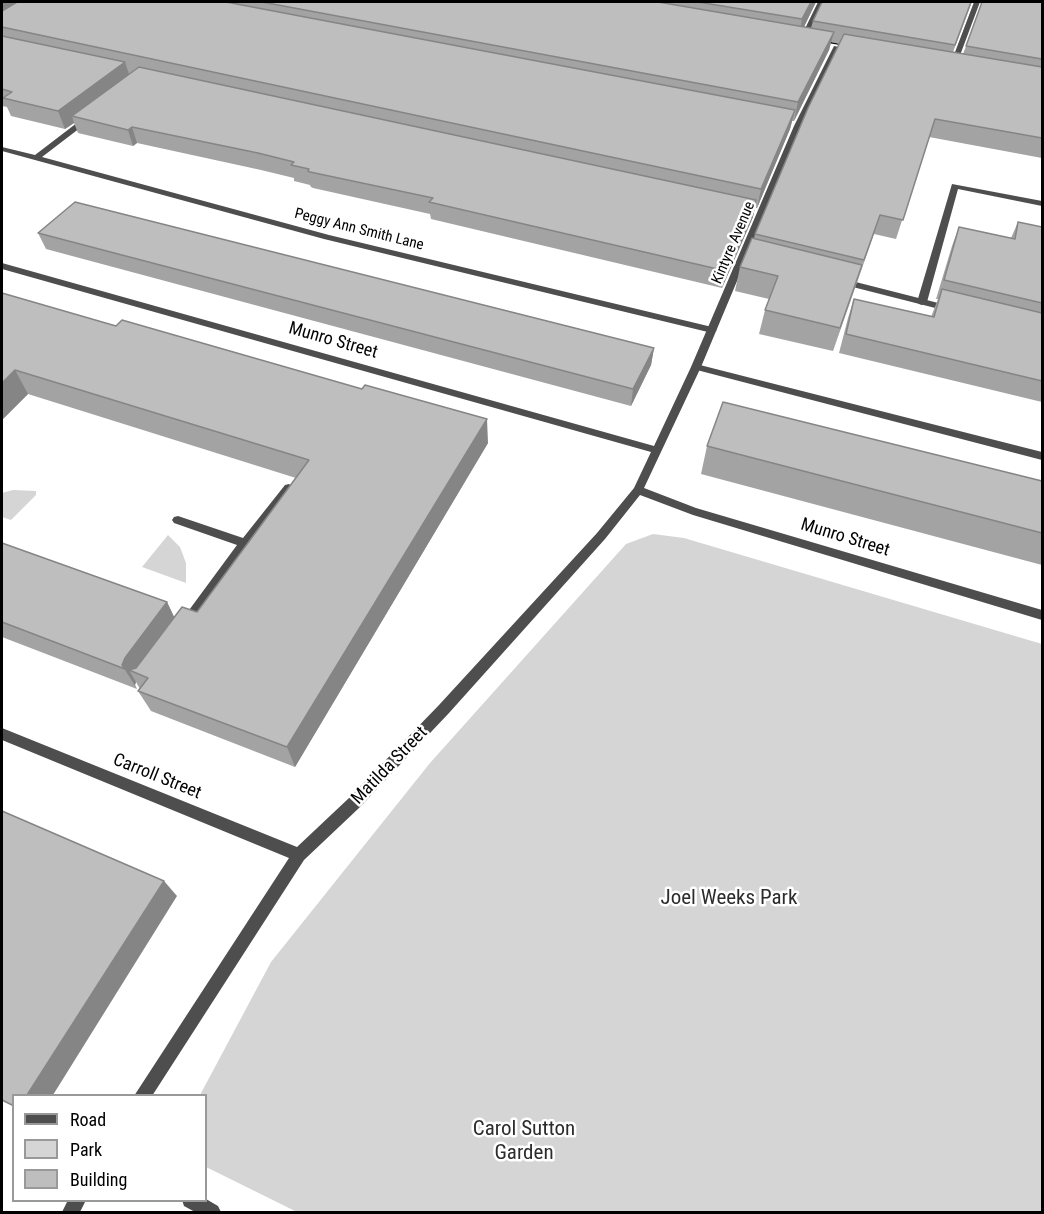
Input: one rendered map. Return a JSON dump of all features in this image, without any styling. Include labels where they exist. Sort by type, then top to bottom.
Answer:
[{"type":"street","points":[[801,41],[821,2]]},
{"type":"street","points":[[952,67],[977,2]]},
{"type":"street","name":"Kintyre Avenue","points":[[656,450],[747,257],[794,125],[836,47]]},
{"type":"street","points":[[37,157],[92,116]]},
{"type":"street","name":"Peggy Ann Smith Lane","points":[[2,149],[327,237],[712,330]]},
{"type":"street","points":[[922,302],[955,186],[1042,204]]},
{"type":"street","points":[[750,211],[761,214]]},
{"type":"street","name":"Munro Street","points":[[2,266],[656,450]]},
{"type":"street","points":[[829,278],[966,312]]},
{"type":"street","points":[[696,367],[1042,456]]},
{"type":"street","name":"Matilda Street","points":[[143,1094],[299,855],[354,803],[444,709],[601,536],[638,490],[656,450]]},
{"type":"street","points":[[177,637],[245,543],[292,485]]},
{"type":"street","name":"Munro Street","points":[[638,490],[693,511],[1042,615]]},
{"type":"street","points":[[178,520],[245,543]]},
{"type":"street","name":"Carroll Street","points":[[2,734],[299,855]]},
{"type":"street","points":[[194,1202],[213,1212]]},
{"type":"green space","points":[[13,490],[36,491],[36,495],[11,520],[2,517],[2,493]]},
{"type":"green space","name":"Joel Weeks Park","points":[[653,534],[684,538],[1042,644],[1042,1212],[297,1212],[207,1167],[207,1094],[201,1094],[271,962],[430,763],[626,544]]},
{"type":"green space","points":[[168,535],[180,547],[186,563],[186,583],[142,567]]},
{"type":"building","points":[[17,2],[226,2],[795,110],[761,189],[2,27],[2,11]]},
{"type":"building","points":[[262,2],[658,2],[834,32],[798,102]]},
{"type":"building","points":[[698,2],[811,2],[802,19]]},
{"type":"building","points":[[822,2],[971,2],[955,45],[813,21]]},
{"type":"building","points":[[982,2],[1042,2],[1042,59],[966,46]]},
{"type":"building","points":[[844,34],[1042,67],[1042,138],[935,119],[903,220],[880,215],[864,260],[755,234],[808,108]]},
{"type":"building","points":[[2,36],[125,62],[58,111],[3,98],[12,92],[2,89]]},
{"type":"building","points":[[139,67],[756,200],[726,271],[429,202],[433,198],[310,172],[309,169],[291,165],[294,162],[258,153],[132,127],[128,130],[72,116]]},
{"type":"building","points":[[75,202],[654,348],[633,389],[38,233]]},
{"type":"building","points":[[1018,222],[1042,227],[1042,303],[944,280],[959,227],[1015,239]]},
{"type":"building","points":[[752,238],[862,265],[840,328],[765,310],[778,276],[740,267]]},
{"type":"building","points":[[942,289],[1042,313],[1042,381],[846,334],[854,299],[934,317]]},
{"type":"building","points":[[2,293],[116,326],[122,320],[362,389],[365,385],[487,419],[287,747],[138,691],[148,678],[129,670],[136,668],[182,607],[197,612],[309,460],[15,370],[2,383]]},
{"type":"building","points":[[723,402],[1042,481],[1042,533],[707,446]]},
{"type":"building","points":[[2,543],[167,602],[125,658],[122,665],[125,669],[2,622]]},
{"type":"building","points":[[2,811],[164,881],[28,1094],[12,1094],[12,1105],[2,1100]]},
{"type":"tram line","points":[[815,40],[856,47]]},
{"type":"park label","name":"Carol Sutton Garden","points":[[524,1142]]}]
